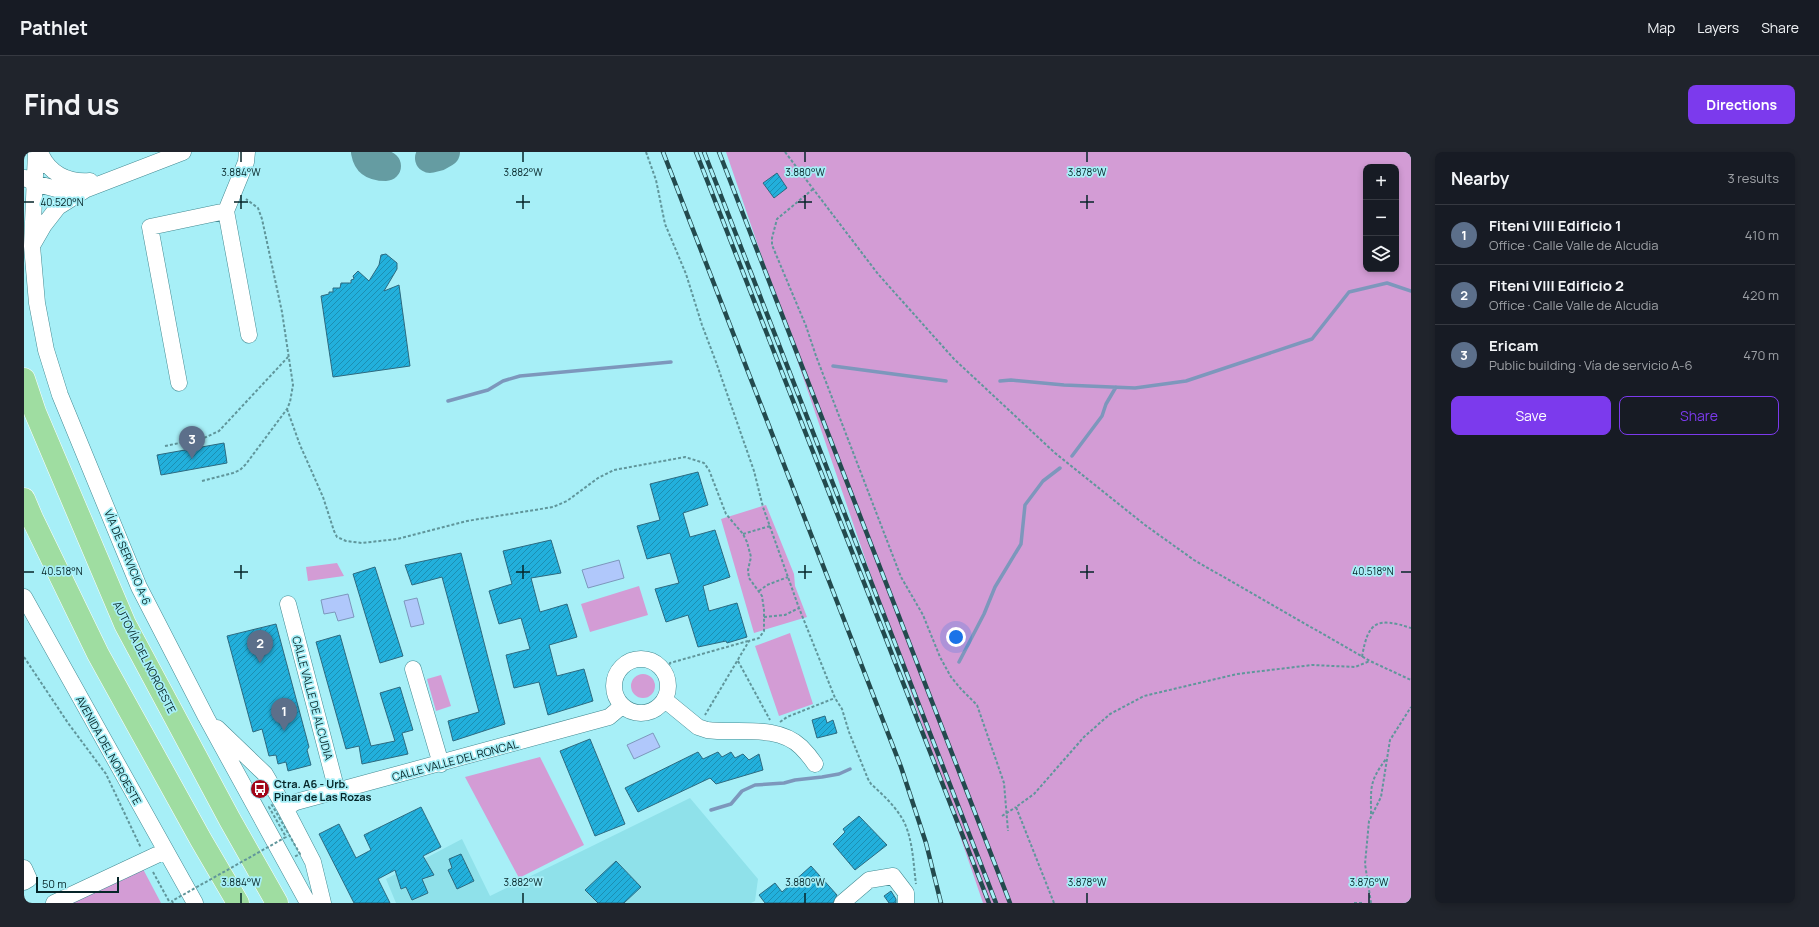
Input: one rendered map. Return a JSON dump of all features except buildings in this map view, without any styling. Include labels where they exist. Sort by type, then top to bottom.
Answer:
[{"type":"highway","name":"AUTOVÍA DEL NOROESTE","points":[[24,379],[36,412],[125,624],[230,820],[277,903]]},
{"type":"highway","points":[[24,499],[98,654],[201,840],[238,903]]},
{"type":"street","name":"VÍA DE SERVICIO A-6","points":[[36,152],[29,180],[32,246],[37,303],[46,350],[60,395],[139,587],[268,833],[308,903]]},
{"type":"street","points":[[40,152],[44,162],[58,176],[83,182],[108,180]]},
{"type":"street","points":[[32,246],[44,225],[58,207],[87,189],[183,152]]},
{"type":"street","points":[[247,152],[246,162],[226,211],[249,335]]},
{"type":"street","points":[[29,180],[60,190],[87,189]]},
{"type":"street","points":[[179,384],[150,227],[226,211]]},
{"type":"street","name":"AVENIDA DEL NOROESTE","points":[[24,597],[195,903]]},
{"type":"street","name":"CALLE VALLE DE ALCUDIA","points":[[288,604],[337,791]]},
{"type":"street","points":[[24,620],[70,681]]},
{"type":"street","points":[[635,659],[653,661],[661,666],[669,683],[665,700],[656,709],[645,714],[629,711],[617,700],[614,685],[617,673],[624,665],[635,659]]},
{"type":"street","points":[[413,668],[441,764]]},
{"type":"street","points":[[665,700],[698,727],[715,731],[770,732],[779,730],[800,746],[816,764]]},
{"type":"street","name":"CALLE VALLE DEL RONCAL","points":[[285,808],[296,802],[441,764],[609,717],[622,706]]},
{"type":"street","points":[[206,717],[265,774],[285,808],[313,862],[323,903]]},
{"type":"street","points":[[54,903],[165,851]]},
{"type":"street","points":[[24,868],[29,879],[24,882]]},
{"type":"street","points":[[842,903],[869,880],[893,876],[906,893],[906,903]]},
{"type":"path","points":[[646,152],[656,180],[665,224],[686,274],[702,325],[754,471],[763,506],[799,608],[835,698],[842,709],[849,732],[871,784],[890,802],[904,823],[917,888]]},
{"type":"path","points":[[785,152],[878,274],[954,360],[1055,453],[1145,525],[1194,560],[1362,657],[1411,680]]},
{"type":"path","points":[[812,189],[777,219],[774,228],[772,245],[806,326],[816,356],[902,577],[923,615],[940,657],[951,677],[977,704],[1004,783],[1008,831]]},
{"type":"path","points":[[202,481],[240,470],[287,409],[290,402],[293,385],[282,312],[260,214],[258,208],[253,203],[234,193]]},
{"type":"path","points":[[165,446],[204,438],[219,431],[288,357]]},
{"type":"path","points":[[287,409],[300,445],[323,498],[334,531],[337,537],[346,541],[362,542],[397,539],[467,522],[553,507],[578,494],[606,474],[663,460],[685,457],[704,463],[709,470],[726,514],[743,534],[750,551],[749,578],[759,591],[763,603],[764,617],[762,635],[759,638],[670,663],[666,674]]},
{"type":"path","points":[[743,534],[770,526]]},
{"type":"path","points":[[759,591],[767,585],[788,577]]},
{"type":"path","points":[[764,617],[785,615],[799,608]]},
{"type":"path","points":[[1362,657],[1365,640],[1373,625],[1384,621],[1411,628]]},
{"type":"path","points":[[698,727],[749,641]]},
{"type":"path","points":[[24,657],[68,723],[106,774],[147,860],[170,903]]},
{"type":"path","points":[[738,661],[770,721],[779,730]]},
{"type":"path","points":[[1002,816],[1034,794],[1084,737],[1110,714],[1144,696],[1236,674],[1312,665],[1355,667],[1370,661]]},
{"type":"path","points":[[779,730],[780,722],[787,716],[835,698]]},
{"type":"path","points":[[1371,903],[1365,864],[1369,821],[1381,796],[1390,740],[1411,707]]},
{"type":"path","points":[[1371,815],[1371,784],[1377,770],[1386,758]]},
{"type":"path","points":[[173,903],[172,901],[286,837],[270,807],[272,805],[300,854],[294,857]]},
{"type":"path","points":[[1016,807],[1054,903]]},
{"type":"path","points":[[1354,903],[1362,903]]},
{"type":"shaded area","points":[[726,152],[1411,152],[1411,903],[983,903]]},
{"type":"shaded area","points":[[766,505],[794,574],[795,586],[807,617],[754,633],[721,519]]},
{"type":"shaded area","points":[[619,560],[624,578],[588,588],[582,570]]},
{"type":"shaded area","points":[[337,563],[344,576],[308,581],[306,567]]},
{"type":"shaded area","points":[[639,586],[648,615],[590,632],[581,604]]},
{"type":"shaded area","points":[[348,594],[354,617],[338,621],[335,612],[324,614],[321,600]]},
{"type":"shaded area","points":[[417,598],[424,624],[411,627],[404,601]]},
{"type":"shaded area","points":[[790,633],[813,704],[779,716],[755,646]]},
{"type":"shaded area","points":[[643,674],[652,677],[655,686],[652,695],[643,698],[634,695],[631,686],[634,677]]},
{"type":"shaded area","points":[[441,675],[451,706],[436,711],[427,679]]},
{"type":"shaded area","points":[[653,733],[660,747],[634,759],[627,745]]},
{"type":"shaded area","points":[[540,757],[584,845],[519,878],[465,777]]},
{"type":"shaded area","points":[[690,798],[758,879],[755,901],[751,903],[396,903],[386,879],[462,839],[490,896]]},
{"type":"shaded area","points":[[143,869],[161,903],[72,903]]},
{"type":"waterway","points":[[1000,381],[1011,380],[1064,385],[1135,388],[1186,381],[1312,339],[1349,292],[1387,283],[1411,291]]},
{"type":"waterway","points":[[448,401],[488,390],[503,381],[520,376],[671,362]]},
{"type":"waterway","points":[[833,366],[946,381]]},
{"type":"waterway","points":[[1072,456],[1102,416],[1106,404],[1116,387]]},
{"type":"waterway","points":[[959,662],[984,614],[995,587],[1021,544],[1025,505],[1043,481],[1060,468]]},
{"type":"waterway","points":[[711,810],[731,804],[742,791],[755,785],[784,783],[795,780],[822,777],[839,774],[850,769]]},
{"type":"taxiway","points":[[366,152],[370,161],[386,166]]},
{"type":"taxiway","points":[[430,158],[445,152]]},
{"type":"railway","points":[[663,152],[901,767],[926,843],[941,903]]},
{"type":"railway","points":[[696,152],[989,903]]},
{"type":"railway","points":[[704,152],[996,903]]},
{"type":"railway","points":[[719,152],[1010,903]]},
{"type":"place","name":"Ericam","points":[[192,459]]},
{"type":"place","name":"Fiteni VIII Edificio 2","points":[[260,663]]},
{"type":"place","name":"Fiteni VIII Edificio 1","points":[[284,731]]},
{"type":"place","name":"Ctra. A6 - Urb. Pinar de Las Rozas","points":[[260,789]]}]
